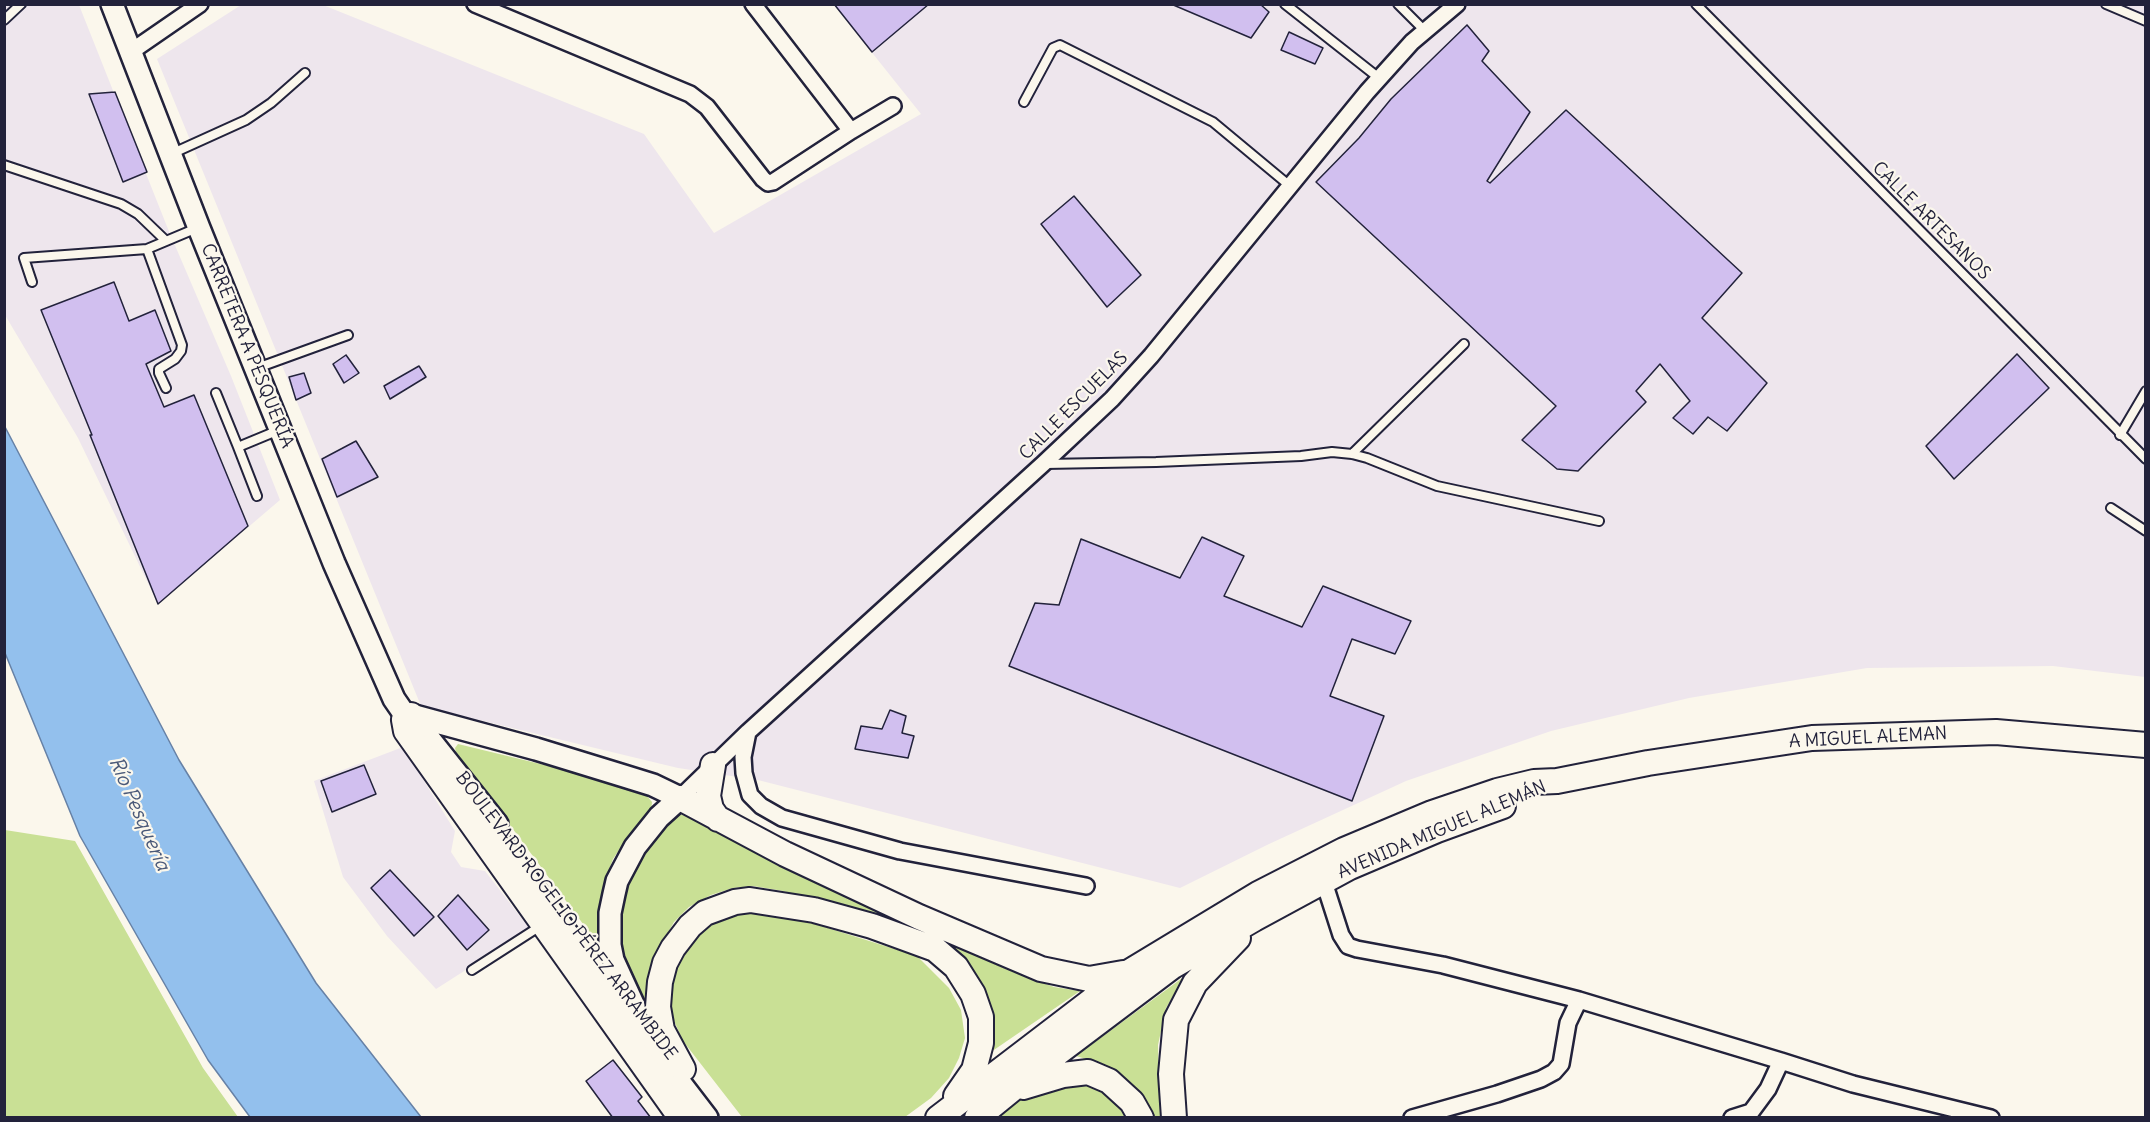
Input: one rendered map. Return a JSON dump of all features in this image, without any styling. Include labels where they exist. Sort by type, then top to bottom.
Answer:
[{"type":"main road","name":"CARRETERA A PESQUERÍA","points":[[112,4],[129,53],[334,563],[389,684],[408,716]]},
{"type":"main road","points":[[681,1118],[406,731],[404,723],[408,716],[653,785],[785,854],[909,912],[1041,969],[1089,979],[1129,972]]},
{"type":"main road","name":"BOULEVARD ROGELIO PÉREZ ARRAMBIDE","points":[[408,716],[721,1118]]},
{"type":"main road","name":"A MIGUEL ALEMAN","points":[[1557,781],[1648,763],[1812,738],[1996,732],[2145,745]]},
{"type":"main road","points":[[713,765],[708,796],[711,809],[718,819]]},
{"type":"main road","name":"AVENIDA MIGUEL ALEMÁN","points":[[940,1116],[1129,972],[1298,872],[1353,846],[1523,799],[1557,781]]},
{"type":"main road","points":[[634,1005],[614,960],[609,928],[615,887],[635,847],[658,817],[680,798]]},
{"type":"main road","name":"AVENIDA MIGUEL ALEMÁN","points":[[977,1118],[1047,1061],[1173,966],[1254,919],[1435,822]]},
{"type":"main road","name":"BOULEVARD ROGELIO PÉREZ ARRAMBIDE","points":[[492,825],[707,1118]]},
{"type":"main road","points":[[683,1069],[664,1036],[660,1017],[660,982],[665,963],[673,948],[690,926],[705,913],[735,902],[750,900],[814,910],[872,926],[934,949],[956,967],[973,994],[981,1017],[981,1043],[974,1070],[940,1116]]},
{"type":"main road","points":[[1174,1118],[1171,1074],[1176,1020],[1195,983],[1254,919]]},
{"type":"main road","points":[[1009,1092],[1063,1074],[1088,1072],[1109,1081],[1132,1102],[1141,1118]]},
{"type":"street","points":[[129,53],[200,4]]},
{"type":"street","points":[[475,4],[681,88],[707,107],[768,183],[892,106]]},
{"type":"street","points":[[753,4],[851,131]]},
{"type":"street","name":"CALLE ESCUELAS","points":[[680,798],[748,732],[1044,464],[1112,399],[1151,357],[1379,78],[1425,31],[1456,4]]},
{"type":"street","points":[[748,732],[744,772],[750,795],[761,806],[782,818],[900,851],[1086,886]]},
{"type":"street","points":[[1324,882],[1341,935],[1348,946],[1357,950],[1443,965],[1580,1000],[1853,1084],[1991,1118]]},
{"type":"street","points":[[1412,1118],[1497,1094],[1541,1079],[1554,1072],[1561,1064],[1568,1023],[1580,1000]]},
{"type":"street","points":[[1732,1118],[1751,1112],[1768,1089],[1781,1061]]},
{"type":"lane","points":[[4,20],[21,4]]},
{"type":"lane","points":[[1285,4],[1379,78]]},
{"type":"lane","points":[[1398,4],[1425,31]]},
{"type":"lane","name":"CALLE ARTESANOS","points":[[1696,4],[2145,459]]},
{"type":"lane","points":[[2106,4],[2145,21]]},
{"type":"lane","points":[[1024,102],[1053,48],[1060,45],[1214,122],[1290,186]]},
{"type":"lane","points":[[171,154],[246,120],[305,73]]},
{"type":"lane","points":[[4,165],[121,204],[138,214],[165,240]]},
{"type":"lane","points":[[32,282],[24,258],[147,249],[199,228]]},
{"type":"lane","points":[[147,249],[182,345],[175,359],[159,369],[166,388]]},
{"type":"lane","points":[[257,368],[348,335]]},
{"type":"lane","points":[[1352,454],[1464,344]]},
{"type":"lane","points":[[2121,435],[2145,391]]},
{"type":"lane","points":[[216,393],[257,496]]},
{"type":"lane","points":[[238,447],[280,430]]},
{"type":"lane","points":[[1044,464],[1301,456],[1332,452],[1352,454],[1437,486],[1599,521]]},
{"type":"lane","points":[[2111,508],[2145,531]]},
{"type":"lane","points":[[472,970],[543,924]]},
{"type":"shaded area","points":[[4,5],[79,5],[168,229],[231,376],[280,500],[158,604],[78,438],[5,315]]},
{"type":"shaded area","points":[[241,5],[323,5],[644,134],[714,233],[921,114],[834,5],[2145,5],[2145,677],[2053,666],[1867,668],[1689,698],[1551,731],[1406,781],[1180,888],[758,780],[678,768],[421,706],[157,59]]},
{"type":"shaded area","points":[[403,747],[455,831],[451,852],[461,867],[485,871],[530,929],[436,989],[387,936],[343,877],[314,781]]},
{"type":"green space","points":[[458,744],[598,778],[636,791],[647,796],[652,802],[651,812],[627,838],[613,859],[605,881],[600,909],[603,951],[456,752],[455,748]]},
{"type":"green space","points":[[677,814],[689,816],[875,911],[1013,972],[1054,987],[1080,991],[988,1054],[966,972],[830,904],[783,891],[753,886],[733,888],[711,895],[689,907],[674,922],[654,957],[649,990],[650,1021],[641,1009],[624,970],[615,923],[624,876],[662,825]]},
{"type":"green space","points":[[5,830],[75,841],[203,1068],[238,1117],[5,1117]]},
{"type":"green space","points":[[731,911],[777,912],[917,956],[949,988],[961,1010],[965,1038],[959,1058],[949,1078],[931,1098],[905,1117],[742,1117],[683,1041],[671,1014],[669,996],[673,967],[695,934]]},
{"type":"green space","points":[[1185,976],[1166,1008],[1158,1045],[1159,1087],[1164,1117],[1152,1117],[1150,1110],[1129,1081],[1106,1065],[1076,1056]]},
{"type":"green space","points":[[1080,1080],[1100,1088],[1118,1103],[1127,1118],[995,1118],[1012,1103],[1038,1090]]},
{"type":"water","name":"Río Pesquería","points":[[4,425],[179,760],[316,983],[421,1117],[250,1117],[208,1060],[80,836],[5,653]]},
{"type":"building","points":[[834,4],[929,4],[872,52]]},
{"type":"building","points":[[1171,4],[1260,4],[1269,12],[1251,38]]},
{"type":"building","points":[[1467,25],[1489,51],[1482,61],[1530,112],[1487,181],[1490,183],[1566,110],[1742,273],[1702,318],[1767,383],[1727,431],[1708,417],[1693,434],[1673,418],[1690,401],[1660,364],[1636,391],[1646,402],[1578,471],[1557,469],[1522,440],[1556,406],[1316,182],[1359,138],[1391,99]]},
{"type":"building","points":[[1289,32],[1323,48],[1315,64],[1281,50]]},
{"type":"building","points":[[115,92],[147,172],[123,182],[89,94]]},
{"type":"building","points":[[1074,196],[1141,275],[1107,307],[1041,224]]},
{"type":"building","points":[[114,282],[129,321],[155,310],[171,351],[146,364],[164,407],[194,395],[248,526],[158,604],[41,310]]},
{"type":"building","points":[[2017,354],[2049,388],[1954,479],[1926,446]]},
{"type":"building","points":[[346,355],[359,373],[344,383],[333,364]]},
{"type":"building","points":[[419,366],[426,377],[390,399],[384,386]]},
{"type":"building","points":[[304,373],[311,393],[296,400],[289,377]]},
{"type":"building","points":[[356,441],[378,477],[337,497],[322,459]]},
{"type":"building","points":[[1202,537],[1244,556],[1224,596],[1302,627],[1323,586],[1411,621],[1395,654],[1352,639],[1330,696],[1384,716],[1352,801],[1009,666],[1035,603],[1059,605],[1081,539],[1180,578]]},
{"type":"building","points":[[890,710],[906,716],[902,733],[914,736],[908,758],[855,749],[861,726],[882,729]]},
{"type":"building","points":[[364,765],[376,794],[332,812],[321,781]]},
{"type":"building","points":[[390,870],[434,917],[414,936],[371,888]]},
{"type":"building","points":[[458,895],[489,930],[467,950],[438,916]]},
{"type":"building","points":[[613,1060],[642,1097],[638,1101],[651,1118],[613,1118],[586,1081]]}]
